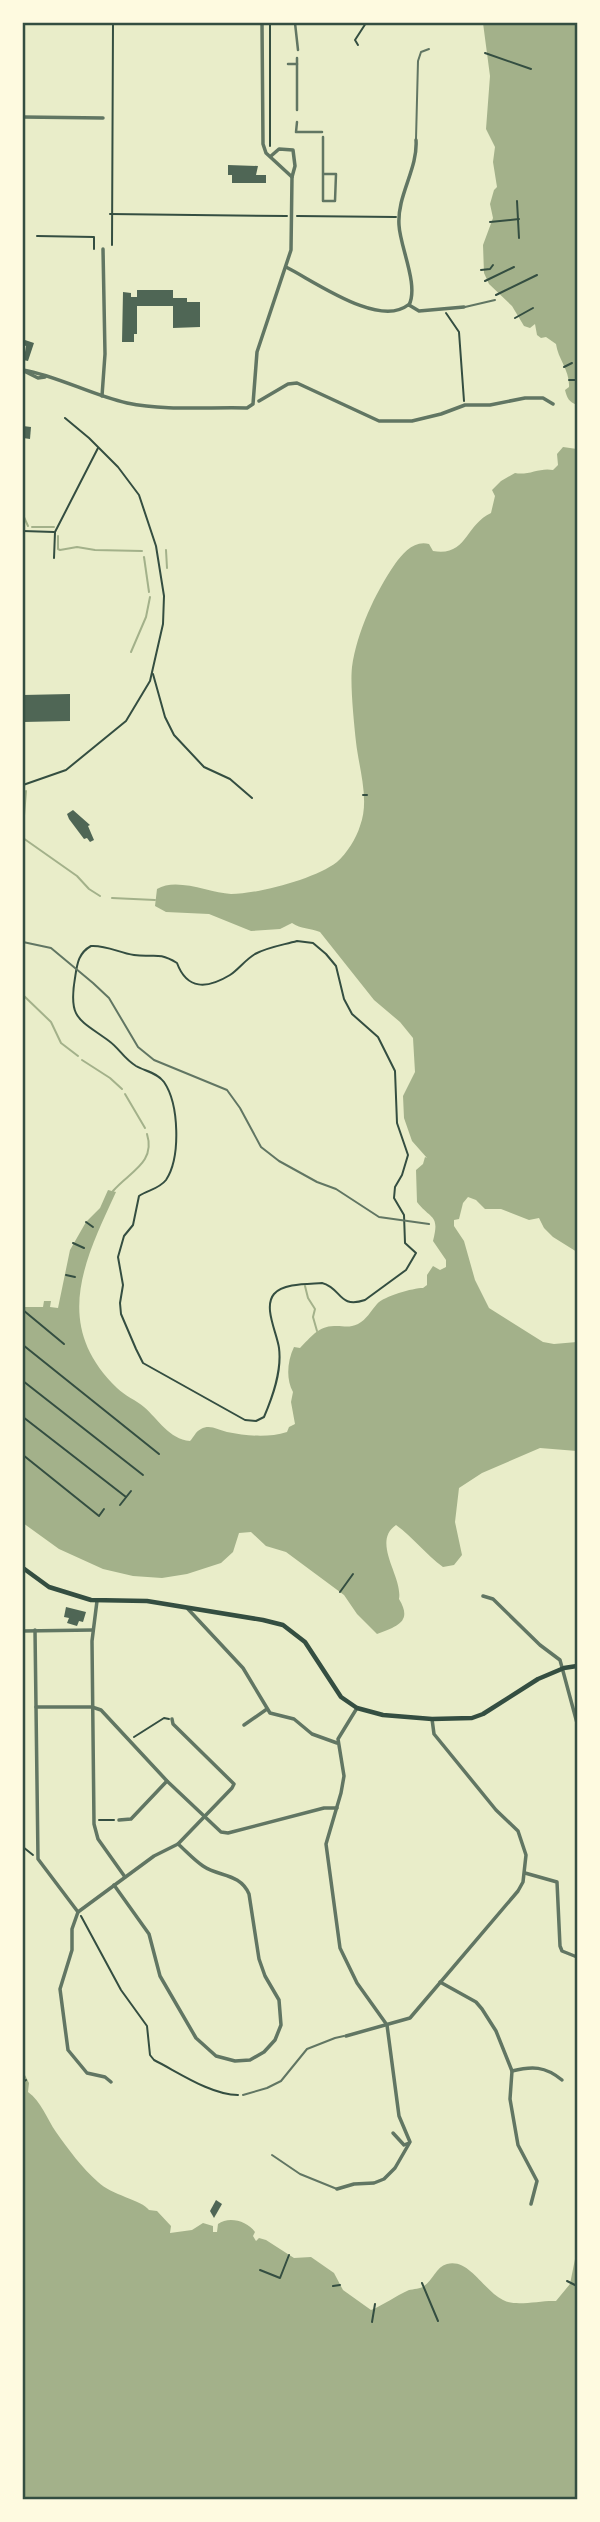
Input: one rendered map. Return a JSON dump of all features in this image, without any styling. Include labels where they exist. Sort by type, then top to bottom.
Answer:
[{"type":"main road","points":[[23,1568],[49,1587],[97,1601],[147,1601],[263,1619],[290,1629],[305,1642],[335,1690],[357,1708],[383,1715],[461,1720],[483,1714],[538,1679],[564,1668],[577,1666]]},
{"type":"street","points":[[262,23],[262,144],[292,177]]},
{"type":"street","points":[[295,23],[297,47]]},
{"type":"street","points":[[297,110],[298,58]]},
{"type":"street","points":[[289,65],[297,64]]},
{"type":"street","points":[[23,117],[103,118]]},
{"type":"street","points":[[297,122],[296,132],[322,135],[323,201],[335,201],[336,174],[323,174]]},
{"type":"street","points":[[286,267],[366,308],[388,311],[403,309],[409,305],[412,290],[398,217],[417,152],[416,140]]},
{"type":"street","points":[[257,401],[258,351],[292,243],[292,177],[295,166],[293,150],[279,149],[271,156]]},
{"type":"street","points":[[102,396],[105,362],[103,249]]},
{"type":"street","points":[[409,305],[419,311],[464,307]]},
{"type":"street","points":[[24,370],[127,403],[160,407],[247,408],[288,384],[297,383],[379,421],[418,419],[465,405],[490,405],[525,398],[543,398],[553,404]]},
{"type":"street","points":[[483,1596],[493,1599],[540,1645],[560,1660],[577,1724]]},
{"type":"street","points":[[97,1601],[93,1630],[92,1707],[95,1829],[98,1839],[125,1877]]},
{"type":"street","points":[[188,1609],[243,1668],[267,1709],[274,1715],[294,1719],[322,1739],[337,1743]]},
{"type":"street","points":[[35,1630],[38,1859],[78,1912]]},
{"type":"street","points":[[23,1631],[93,1630]]},
{"type":"street","points":[[36,1707],[92,1707],[103,1712],[167,1782],[219,1830],[228,1833],[324,1808],[337,1808]]},
{"type":"street","points":[[357,1708],[337,1743],[344,1776],[326,1844],[340,1948],[352,1975],[387,2025],[399,2116],[410,2142]]},
{"type":"street","points":[[244,1725],[267,1709]]},
{"type":"street","points":[[111,2082],[105,2077],[87,2073],[68,2050],[60,1989],[72,1950],[72,1929],[78,1912],[125,1877],[178,1844],[234,1784],[173,1724],[172,1719]]},
{"type":"street","points":[[346,2036],[410,2018],[518,1891],[525,1873],[526,1855],[517,1831],[496,1810],[434,1734],[432,1719]]},
{"type":"street","points":[[119,1820],[131,1819],[167,1782]]},
{"type":"street","points":[[114,1885],[149,1934],[160,1976],[202,2046],[224,2060],[242,2061],[257,2057],[275,2040],[282,2016],[278,2000],[261,1967],[249,1894],[239,1880],[205,1867],[178,1844]]},
{"type":"street","points":[[525,1873],[557,1882],[560,1946],[562,1951],[577,1958]]},
{"type":"street","points":[[440,1982],[482,2009],[496,2031],[512,2071],[510,2099],[514,2133],[520,2152],[537,2181],[531,2204]]},
{"type":"street","points":[[512,2071],[527,2067],[543,2068],[562,2080]]},
{"type":"street","points":[[393,2133],[404,2145],[410,2142]]},
{"type":"street","points":[[337,2189],[384,2179],[395,2168],[410,2142]]},
{"type":"lane","points":[[416,140],[418,61],[421,52],[429,48]]},
{"type":"lane","points":[[464,307],[495,300]]},
{"type":"lane","points":[[23,942],[51,948],[76,968],[109,998],[138,1047],[158,1063],[227,1090],[261,1147],[279,1161],[336,1189],[379,1217],[429,1224]]},
{"type":"lane","points":[[243,2095],[281,2081],[307,2049],[346,2036]]},
{"type":"lane","points":[[272,2155],[300,2174],[337,2189]]},
{"type":"path","points":[[112,245],[113,23]]},
{"type":"path","points":[[270,23],[270,146]]},
{"type":"path","points":[[358,45],[355,40],[366,23]]},
{"type":"path","points":[[485,53],[531,69]]},
{"type":"path","points":[[517,201],[519,238]]},
{"type":"path","points":[[111,214],[288,216]]},
{"type":"path","points":[[296,216],[398,217]]},
{"type":"path","points":[[490,222],[519,219]]},
{"type":"path","points":[[37,236],[94,237],[94,249]]},
{"type":"path","points":[[481,270],[491,269],[493,265]]},
{"type":"path","points":[[485,281],[514,267]]},
{"type":"path","points":[[496,295],[537,275]]},
{"type":"path","points":[[446,309],[448,318],[459,331],[465,405]]},
{"type":"path","points":[[514,318],[533,309]]},
{"type":"path","points":[[564,367],[572,363]]},
{"type":"path","points":[[569,380],[577,380]]},
{"type":"path","points":[[23,785],[74,765],[90,748],[126,721],[153,673],[165,609],[156,546],[139,495],[118,467],[65,418]]},
{"type":"path","points":[[54,558],[55,532],[98,447]]},
{"type":"path","points":[[23,531],[55,532]]},
{"type":"path","points":[[153,673],[165,717],[174,735],[204,767],[230,779],[252,798]]},
{"type":"path","points":[[297,941],[313,943],[331,960],[341,979],[344,999],[352,1014],[378,1037],[396,1071],[397,1123],[408,1155],[395,1187],[394,1198],[403,1211],[405,1243],[416,1254],[406,1270],[365,1300],[348,1303],[328,1285],[321,1283],[281,1289],[274,1294],[270,1301],[270,1313],[279,1348],[280,1366],[264,1417],[256,1421],[236,1417],[143,1363],[121,1314],[123,1285],[118,1257],[120,1247],[133,1225],[139,1196],[157,1188],[165,1181],[170,1170],[177,1144],[173,1102],[164,1082],[126,1060],[115,1046],[75,1014],[72,1001],[76,968],[84,950],[99,946],[132,955],[164,955],[177,962],[182,975],[192,984],[202,985],[233,973],[254,955],[297,941]]},
{"type":"path","points":[[86,1222],[93,1227]]},
{"type":"path","points":[[73,1244],[84,1248]]},
{"type":"path","points":[[66,1275],[75,1277]]},
{"type":"path","points":[[23,1310],[64,1344]]},
{"type":"path","points":[[23,1345],[159,1454]]},
{"type":"path","points":[[23,1381],[143,1475]]},
{"type":"path","points":[[23,1417],[126,1497]]},
{"type":"path","points":[[23,1455],[99,1516],[104,1509]]},
{"type":"path","points":[[120,1505],[131,1491]]},
{"type":"path","points":[[340,1592],[353,1574]]},
{"type":"path","points":[[127,1741],[164,1718],[172,1719]]},
{"type":"path","points":[[99,1820],[119,1820]]},
{"type":"path","points":[[23,1847],[38,1859]]},
{"type":"path","points":[[78,1912],[121,1990],[147,2026],[150,2055],[154,2060],[202,2085],[229,2095],[243,2095]]},
{"type":"path","points":[[260,2270],[280,2278],[289,2255]]},
{"type":"path","points":[[567,2281],[577,2286]]},
{"type":"path","points":[[422,2283],[438,2321]]},
{"type":"path","points":[[333,2286],[340,2285]]},
{"type":"path","points":[[372,2322],[375,2304]]},
{"type":"shaded area","points":[[483,23],[577,23],[577,405],[570,401],[565,390],[569,387],[568,376],[556,344],[537,335],[535,324],[530,328],[524,326],[512,306],[489,284],[484,273],[483,245],[493,218],[490,204],[497,187],[493,162],[495,147],[486,129],[490,76]]},
{"type":"shaded area","points":[[563,447],[577,449],[577,1252],[553,1237],[539,1218],[529,1220],[501,1209],[485,1209],[476,1200],[468,1197],[463,1203],[459,1219],[454,1220],[454,1226],[464,1241],[475,1280],[489,1308],[543,1342],[577,1342],[577,1451],[540,1448],[482,1473],[459,1488],[455,1522],[462,1555],[454,1565],[443,1567],[396,1525],[389,1532],[386,1541],[404,1613],[401,1622],[377,1634],[357,1614],[344,1595],[286,1552],[266,1546],[251,1532],[239,1533],[233,1552],[221,1563],[187,1574],[162,1578],[133,1576],[103,1569],[59,1549],[23,1523],[23,1307],[43,1307],[44,1301],[51,1301],[50,1307],[58,1308],[70,1250],[86,1222],[100,1208],[108,1190],[116,1192],[85,1268],[80,1292],[80,1316],[85,1340],[97,1364],[117,1388],[144,1407],[170,1433],[190,1441],[199,1430],[208,1427],[250,1435],[287,1432],[289,1427],[295,1424],[291,1402],[293,1392],[288,1370],[294,1347],[300,1348],[325,1327],[358,1324],[386,1298],[427,1285],[427,1275],[433,1266],[440,1270],[446,1267],[446,1260],[433,1241],[435,1222],[417,1202],[416,1170],[423,1164],[425,1157],[427,1158],[412,1141],[404,1118],[403,1096],[415,1072],[413,1038],[400,1022],[374,1000],[320,932],[292,923],[280,929],[251,931],[209,914],[166,912],[155,906],[157,889],[184,885],[231,894],[256,891],[315,874],[341,858],[356,836],[364,806],[353,714],[352,667],[368,613],[381,587],[398,560],[414,546],[429,544],[433,551],[444,552],[459,545],[482,518],[491,513],[495,496],[492,490],[501,481],[515,473],[553,470],[558,465],[557,454]]},
{"type":"shaded area","points":[[23,2071],[29,2083],[28,2092],[37,2100],[56,2132],[86,2171],[104,2187],[140,2203],[149,2210],[157,2211],[171,2226],[170,2233],[192,2230],[203,2223],[213,2226],[213,2232],[217,2232],[218,2224],[227,2220],[243,2223],[255,2232],[253,2236],[256,2241],[259,2238],[266,2240],[294,2258],[311,2257],[334,2273],[343,2290],[371,2310],[409,2290],[423,2287],[440,2268],[455,2263],[469,2270],[496,2295],[508,2302],[556,2301],[570,2284],[577,2249],[577,2499],[23,2499]]},
{"type":"building","points":[[228,165],[258,166],[256,175],[266,175],[266,183],[232,183],[232,175],[228,175]]},
{"type":"building","points":[[137,290],[173,290],[173,298],[200,302],[200,327],[173,328],[173,306],[137,306],[137,334],[134,334],[134,342],[122,342],[123,292],[137,297]]},
{"type":"building","points":[[25,340],[34,343],[28,361],[23,360]]},
{"type":"building","points":[[23,426],[31,427],[30,439],[23,438]]},
{"type":"building","points":[[70,694],[70,721],[23,722],[23,695]]},
{"type":"building","points":[[73,810],[90,825],[88,826],[94,840],[90,842],[87,838],[84,839],[69,819],[67,814]]},
{"type":"building","points":[[66,1607],[86,1612],[83,1622],[79,1621],[77,1626],[67,1623],[69,1618],[64,1617]]},
{"type":"building","points":[[216,2200],[222,2204],[214,2218],[210,2211]]},
{"type":"waterway","points":[[23,515],[28,526]]},
{"type":"waterway","points":[[32,527],[54,527]]},
{"type":"waterway","points":[[58,536],[60,550],[77,547],[142,551]]},
{"type":"waterway","points":[[166,550],[167,568]]},
{"type":"waterway","points":[[144,557],[149,592]]},
{"type":"waterway","points":[[131,652],[146,617],[150,597]]},
{"type":"waterway","points":[[23,828],[26,791]]},
{"type":"waterway","points":[[23,838],[77,876],[100,896]]},
{"type":"waterway","points":[[112,898],[155,900]]},
{"type":"waterway","points":[[23,995],[51,1022],[61,1043],[78,1056]]},
{"type":"waterway","points":[[82,1060],[122,1089]]},
{"type":"waterway","points":[[125,1094],[145,1128]]},
{"type":"waterway","points":[[113,1191],[144,1160],[149,1144],[147,1134]]},
{"type":"waterway","points":[[305,1286],[315,1309],[313,1317],[317,1331]]}]
